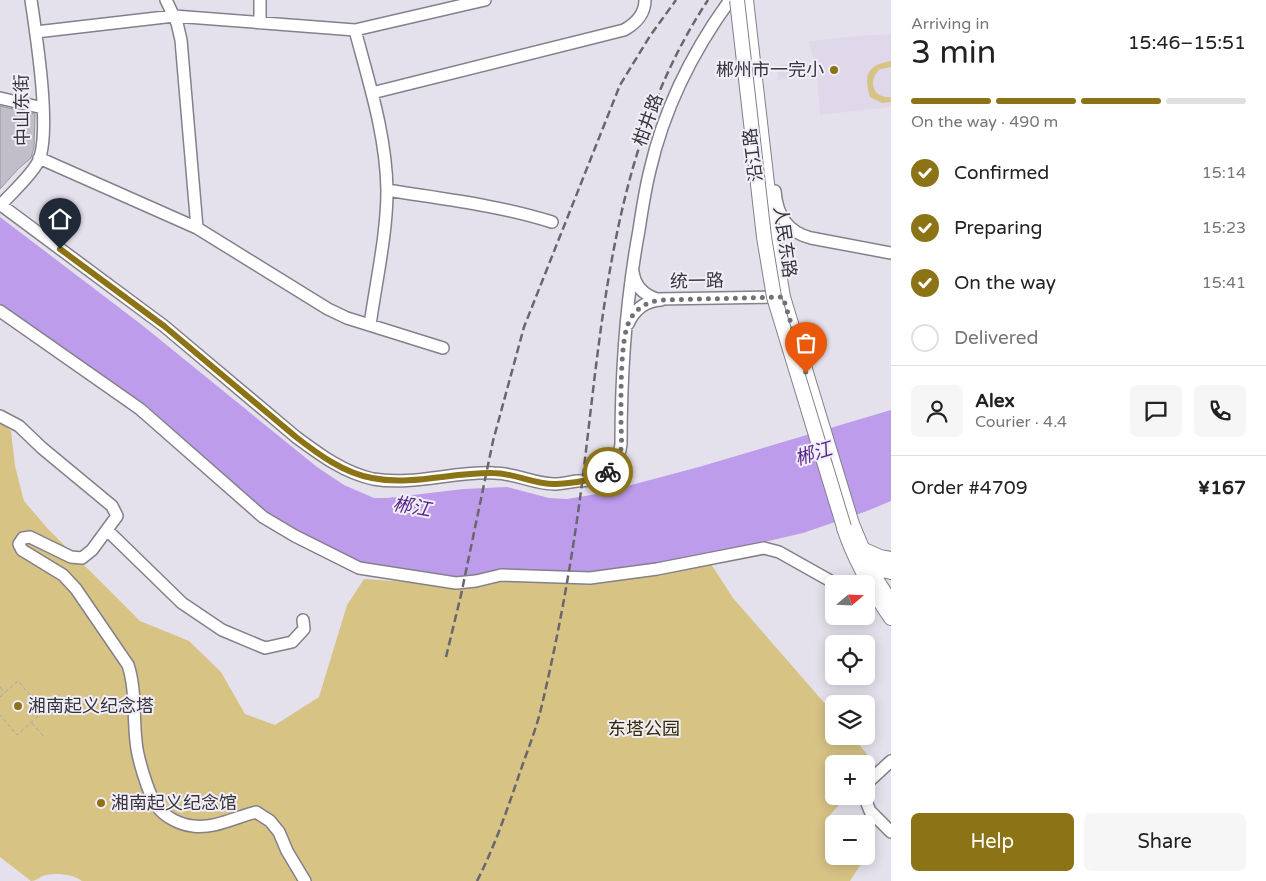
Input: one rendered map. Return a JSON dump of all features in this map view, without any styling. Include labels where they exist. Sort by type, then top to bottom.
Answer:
[{"type":"main road","name":"人民东路","points":[[738,0],[764,237],[773,297],[848,526],[864,566],[891,602]]},
{"type":"main road","name":"人民东路","points":[[746,0],[773,236],[773,297]]},
{"type":"main road","name":"人民东路","points":[[848,526],[862,549],[866,575]]},
{"type":"main road","points":[[862,549],[880,557],[891,559]]},
{"type":"main road","points":[[864,566],[891,572]]},
{"type":"main road","name":"人民东路","points":[[875,599],[891,618]]},
{"type":"street","name":"中山东街","points":[[0,205],[34,168],[39,158],[42,142],[43,108],[31,0]]},
{"type":"street","points":[[166,0],[174,16],[181,40],[197,228]]},
{"type":"street","points":[[260,0],[260,23]]},
{"type":"street","points":[[36,32],[174,16],[355,30],[485,0]]},
{"type":"street","points":[[372,93],[624,30],[632,26],[639,18],[645,0]]},
{"type":"street","name":"柑井路","points":[[0,205],[164,326],[314,450],[348,471],[373,479],[396,480],[494,473],[519,476],[554,484],[590,480],[607,473],[615,466],[622,444],[625,333],[632,265],[650,171],[662,128],[688,67],[730,0]]},
{"type":"street","points":[[722,10],[738,0]]},
{"type":"street","name":"沿江路","points":[[753,0],[776,206],[781,217],[789,227],[805,236],[891,253]]},
{"type":"street","points":[[355,30],[382,136],[387,190],[386,216],[370,325]]},
{"type":"street","points":[[0,98],[43,108]]},
{"type":"street","points":[[39,158],[197,228],[328,309],[347,318],[443,348]]},
{"type":"street","points":[[387,190],[478,204],[552,222]]},
{"type":"street","name":"统一路","points":[[632,265],[639,287],[647,295],[663,300],[773,297]]},
{"type":"street","points":[[625,333],[628,322],[638,309],[650,302],[663,300]]},
{"type":"street","points":[[0,311],[140,409],[263,517],[294,536],[359,568],[456,583],[476,581],[500,575],[590,578],[657,569],[764,548],[779,552],[825,578]]},
{"type":"street","points":[[0,416],[19,426],[42,448],[112,506],[117,516],[87,555],[82,558],[71,557],[30,537],[23,538],[20,544],[22,550],[63,575],[76,589],[128,665],[132,678],[136,743],[151,795],[157,808],[171,819],[193,826],[216,824],[256,812],[270,821],[279,832],[287,851],[305,881]]},
{"type":"street","points":[[107,530],[182,603],[222,630],[265,648],[292,642],[304,630],[303,620]]},
{"type":"street","points":[[875,777],[890,765]]},
{"type":"street","points":[[868,805],[870,811],[891,832]]},
{"type":"path","points":[[0,697],[18,681],[44,711],[17,735],[0,716]]},
{"type":"path","points":[[0,687],[5,693]]},
{"type":"path","points":[[31,722],[44,737]]},
{"type":"shaded area","name":"郴州市一完小","points":[[891,34],[891,107],[820,115],[817,75],[778,80],[778,65],[814,63],[809,41]]},
{"type":"green space","points":[[891,61],[891,67],[880,69],[874,79],[873,84],[876,92],[885,97],[891,97],[891,102],[882,103],[870,97],[867,82],[869,72],[877,65]]},
{"type":"green space","name":"东塔公园","points":[[0,421],[11,431],[15,466],[24,501],[48,529],[140,621],[189,641],[221,672],[245,714],[275,725],[319,697],[347,605],[364,579],[482,587],[499,582],[709,561],[733,598],[825,704],[825,745],[859,745],[868,755],[825,755],[825,805],[839,805],[830,815],[825,815],[825,865],[860,865],[850,881],[82,881],[69,875],[55,874],[31,881],[0,857]]},
{"type":"water","name":"郴江","points":[[0,217],[142,325],[317,467],[344,485],[374,498],[464,489],[507,487],[549,498],[567,499],[597,494],[699,467],[891,410],[891,501],[803,533],[691,559],[622,572],[494,571],[479,577],[451,579],[369,566],[306,537],[267,513],[146,405],[0,304]]},
{"type":"building","points":[[0,106],[35,114],[34,147],[31,158],[0,189]]},
{"type":"railway","points":[[446,657],[493,441],[524,327],[620,85],[650,36],[676,0]]},
{"type":"railway","points":[[477,881],[509,804],[538,721],[547,682],[577,523],[608,280],[634,164],[653,107],[677,53],[708,0]]},
{"type":"way so far","points":[[608,472],[615,466],[622,444],[622,390],[626,328],[634,313],[650,302],[656,300],[783,297],[806,373]]},
{"type":"place","name":"郴州市一完小","points":[[834,70]]},
{"type":"place","name":"湘南起义纪念塔","points":[[18,706]]},
{"type":"place","name":"湘南起义纪念馆","points":[[101,803]]},
{"type":"route","points":[[60,249],[164,326],[296,437],[348,471],[373,479],[396,480],[494,473],[519,476],[554,484],[590,480],[608,472]]}]
